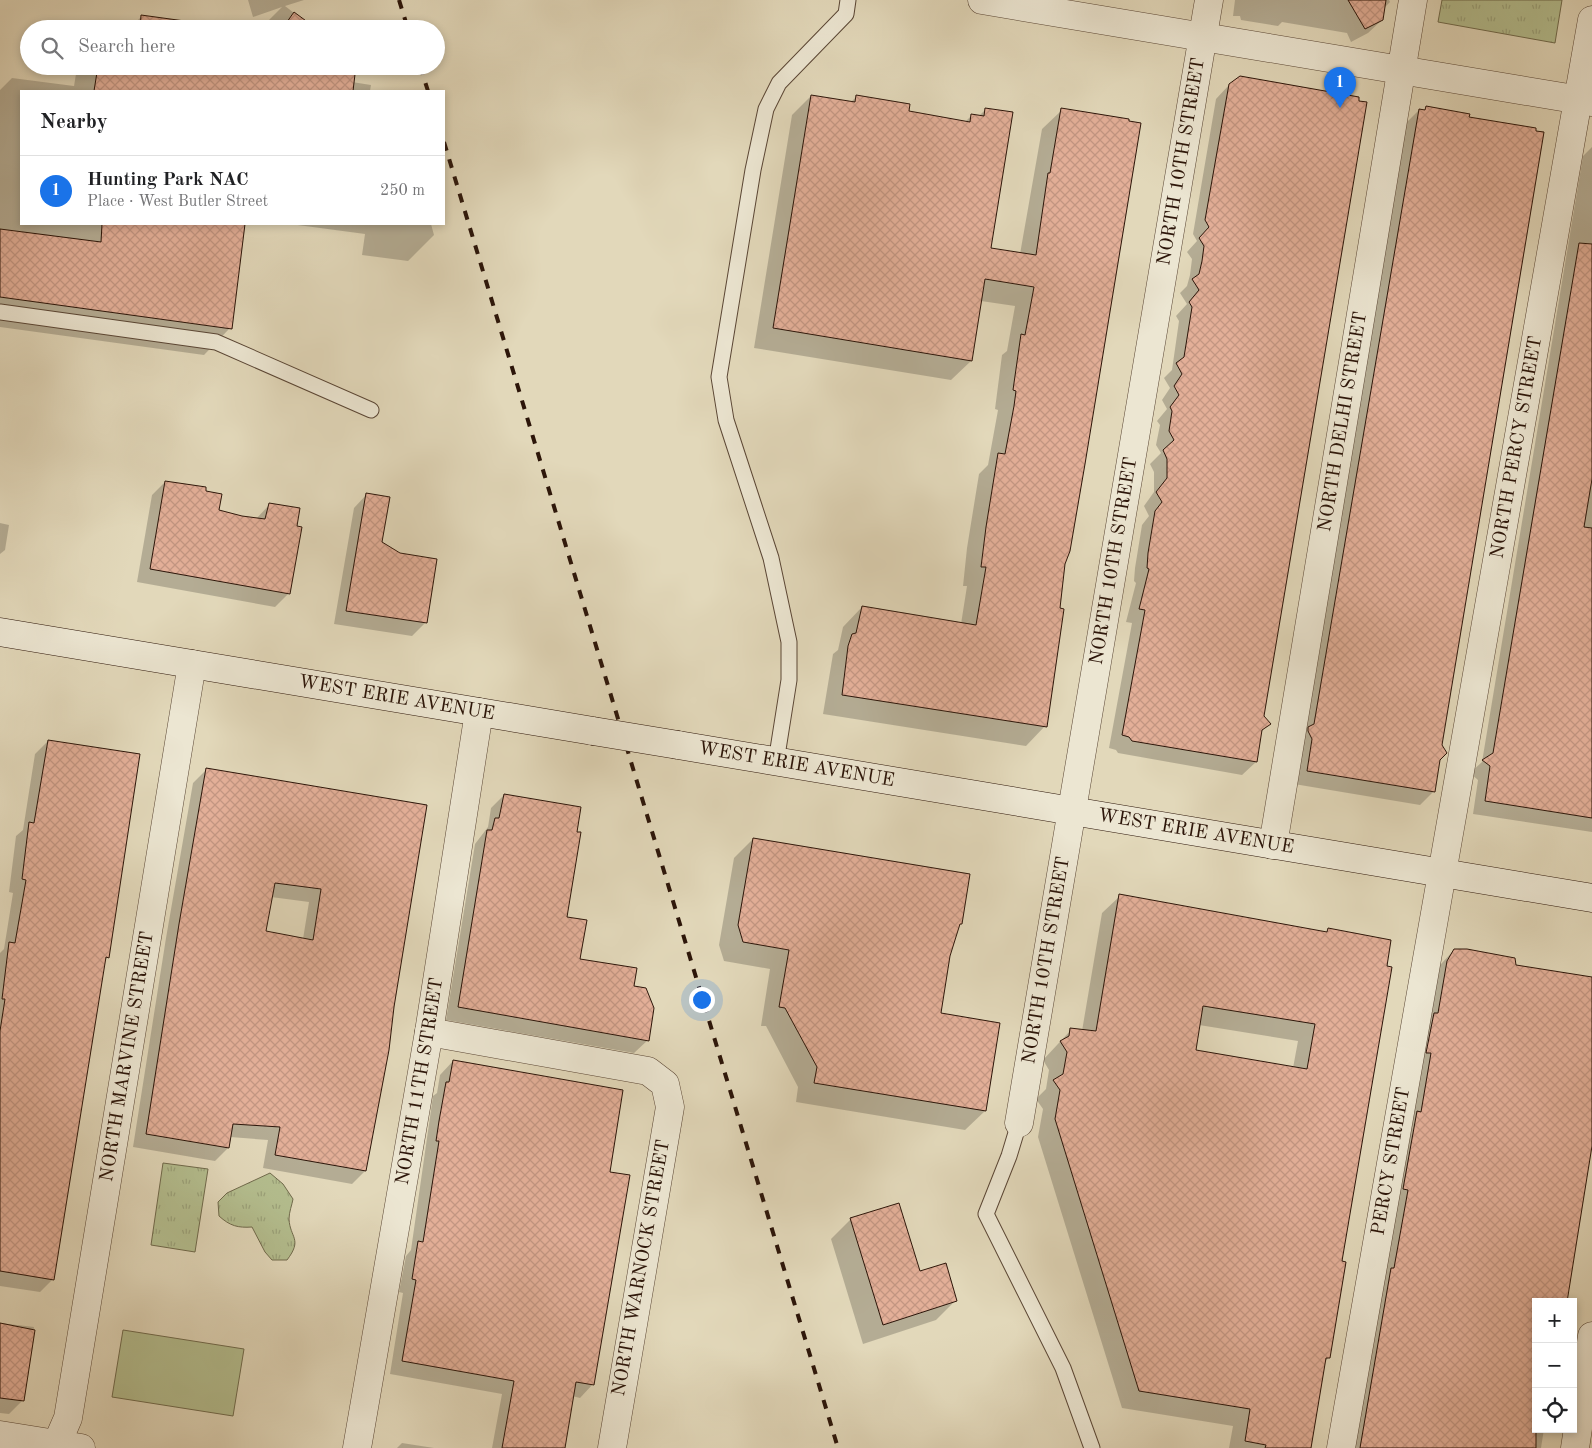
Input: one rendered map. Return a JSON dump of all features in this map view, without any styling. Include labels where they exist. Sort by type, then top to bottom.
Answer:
[{"type":"street","points":[[982,0],[1027,4],[1203,37],[1585,101]]},
{"type":"street","name":"NORTH 10TH STREET","points":[[1020,1123],[1209,0]]},
{"type":"street","name":"NORTH DELHI STREET","points":[[1273,845],[1413,0]]},
{"type":"street","name":"NORTH PERCY STREET","points":[[1443,873],[1585,101],[1592,20]]},
{"type":"street","name":"WEST ERIE AVENUE","points":[[0,632],[1592,898]]},
{"type":"street","name":"NORTH MARVINE STREET","points":[[65,1447],[68,1418],[192,664]]},
{"type":"street","name":"NORTH 11TH STREET","points":[[357,1448],[429,1032],[480,712]]},
{"type":"street","name":"PERCY STREET","points":[[1341,1448],[1443,873]]},
{"type":"street","name":"NORTH WARNOCK STREET","points":[[429,1032],[648,1071],[665,1084],[670,1107],[612,1448]]},
{"type":"street","points":[[1575,1448],[1592,1336]]},
{"type":"street","points":[[0,1435],[65,1447]]},
{"type":"lane","points":[[776,762],[789,680],[789,642],[771,558],[726,420],[719,378],[753,170],[766,109],[779,84],[846,14],[848,0]]},
{"type":"lane","points":[[0,312],[216,342],[371,410]]},
{"type":"lane","points":[[1020,1123],[986,1214],[1063,1368],[1092,1448]]},
{"type":"green space","points":[[1442,0],[1562,0],[1555,43],[1438,22]]},
{"type":"green space","points":[[163,1163],[208,1169],[195,1252],[151,1245]]},
{"type":"green space","points":[[270,1173],[283,1184],[293,1199],[289,1219],[295,1243],[292,1253],[287,1260],[272,1260],[265,1252],[252,1227],[234,1226],[219,1216],[218,1202],[227,1193]]},
{"type":"green space","points":[[123,1330],[244,1349],[233,1416],[112,1397]]},
{"type":"building","points":[[1348,0],[1386,0],[1383,20],[1365,29]]},
{"type":"building","points":[[294,12],[305,20],[288,20]]},
{"type":"building","points":[[141,15],[177,20],[141,20]]},
{"type":"building","points":[[97,75],[355,75],[353,90],[94,90]]},
{"type":"building","points":[[1240,76],[1359,97],[1359,101],[1367,102],[1264,716],[1271,724],[1262,730],[1257,762],[1132,741],[1129,737],[1122,735],[1145,610],[1139,609],[1149,569],[1147,568],[1148,553],[1155,511],[1162,502],[1156,492],[1167,478],[1167,459],[1163,450],[1174,440],[1169,431],[1172,411],[1170,407],[1179,395],[1174,386],[1182,374],[1176,363],[1184,357],[1192,307],[1189,302],[1199,290],[1192,279],[1199,274],[1202,261],[1204,246],[1199,238],[1209,227],[1205,220],[1229,84]]},
{"type":"building","points":[[811,95],[855,102],[856,95],[910,104],[909,111],[970,122],[971,114],[984,116],[985,108],[1013,112],[991,248],[1036,255],[1048,173],[1050,173],[1061,108],[1129,119],[1129,121],[1141,123],[1085,464],[1070,551],[1065,564],[1060,608],[1064,609],[1047,727],[842,695],[848,646],[852,634],[856,633],[862,606],[976,625],[986,567],[981,567],[998,453],[1005,454],[1016,391],[1013,390],[1021,334],[1025,335],[1034,287],[985,279],[972,361],[773,328]]},
{"type":"building","points":[[1426,106],[1470,114],[1469,117],[1536,128],[1536,131],[1544,132],[1442,745],[1447,753],[1440,760],[1435,792],[1307,771],[1312,739],[1308,727],[1314,724],[1419,109],[1425,110]]},
{"type":"building","points":[[102,225],[245,225],[232,329],[0,297],[0,229],[101,242]]},
{"type":"building","points":[[1579,243],[1592,244],[1592,479],[1584,527],[1592,528],[1592,818],[1485,801],[1490,766],[1482,760],[1493,753]]},
{"type":"building","points":[[165,481],[206,487],[206,491],[222,494],[219,510],[242,516],[265,519],[269,503],[300,508],[297,526],[302,527],[290,594],[150,569]]},
{"type":"building","points":[[366,493],[390,497],[382,542],[400,553],[437,559],[427,623],[346,611]]},
{"type":"building","points":[[48,740],[140,754],[109,958],[106,957],[54,1280],[0,1271],[0,1031],[5,999],[2,999],[9,942],[15,943],[26,880],[22,879],[29,822],[34,823]]},
{"type":"building","points":[[206,768],[427,805],[394,1007],[389,1050],[366,1171],[275,1155],[280,1127],[233,1124],[229,1148],[146,1134]],"holes":[[[275,883],[321,889],[313,940],[266,931]]]},
{"type":"building","points":[[504,794],[581,807],[577,832],[581,832],[567,917],[587,920],[580,959],[637,968],[634,986],[646,988],[654,1008],[649,1041],[458,1007],[487,830],[492,830],[495,818],[499,818]]},
{"type":"building","points":[[753,838],[970,874],[962,924],[960,924],[950,956],[941,1013],[1000,1023],[986,1111],[814,1083],[817,1067],[785,1008],[779,1007],[789,950],[743,942],[738,925]]},
{"type":"building","points":[[1119,894],[1327,932],[1328,928],[1391,940],[1387,966],[1392,967],[1342,1261],[1346,1262],[1330,1358],[1326,1358],[1311,1448],[1265,1448],[1266,1445],[1245,1441],[1250,1409],[1139,1391],[1055,1119],[1060,1090],[1053,1080],[1063,1074],[1067,1052],[1060,1041],[1069,1036],[1070,1028],[1096,1031]],"holes":[[[1203,1006],[1315,1024],[1307,1069],[1196,1050]]]},
{"type":"building","points":[[1454,949],[1467,949],[1515,958],[1516,965],[1592,977],[1592,1146],[1568,1298],[1532,1298],[1532,1433],[1536,1433],[1536,1448],[1360,1448],[1391,1268],[1394,1268],[1408,1190],[1403,1189],[1417,1111],[1421,1112],[1431,1053],[1426,1053],[1434,1013],[1438,1013],[1447,961]]},
{"type":"building","points":[[453,1060],[623,1090],[610,1172],[630,1175],[594,1385],[576,1382],[565,1448],[502,1448],[514,1381],[402,1361],[416,1280],[412,1279],[418,1241],[423,1242],[439,1141],[436,1141],[439,1121],[446,1082],[449,1082]]},
{"type":"building","points":[[899,1203],[920,1271],[946,1263],[957,1301],[883,1325],[850,1218]]},
{"type":"building","points":[[0,1323],[35,1330],[24,1401],[0,1398]]},
{"type":"railway","points":[[399,0],[405,20]]},
{"type":"railway","points":[[423,75],[428,90]]},
{"type":"railway","points":[[445,145],[838,1448]]},
{"type":"place","name":"Hunting Park NAC","points":[[1340,108]]}]
